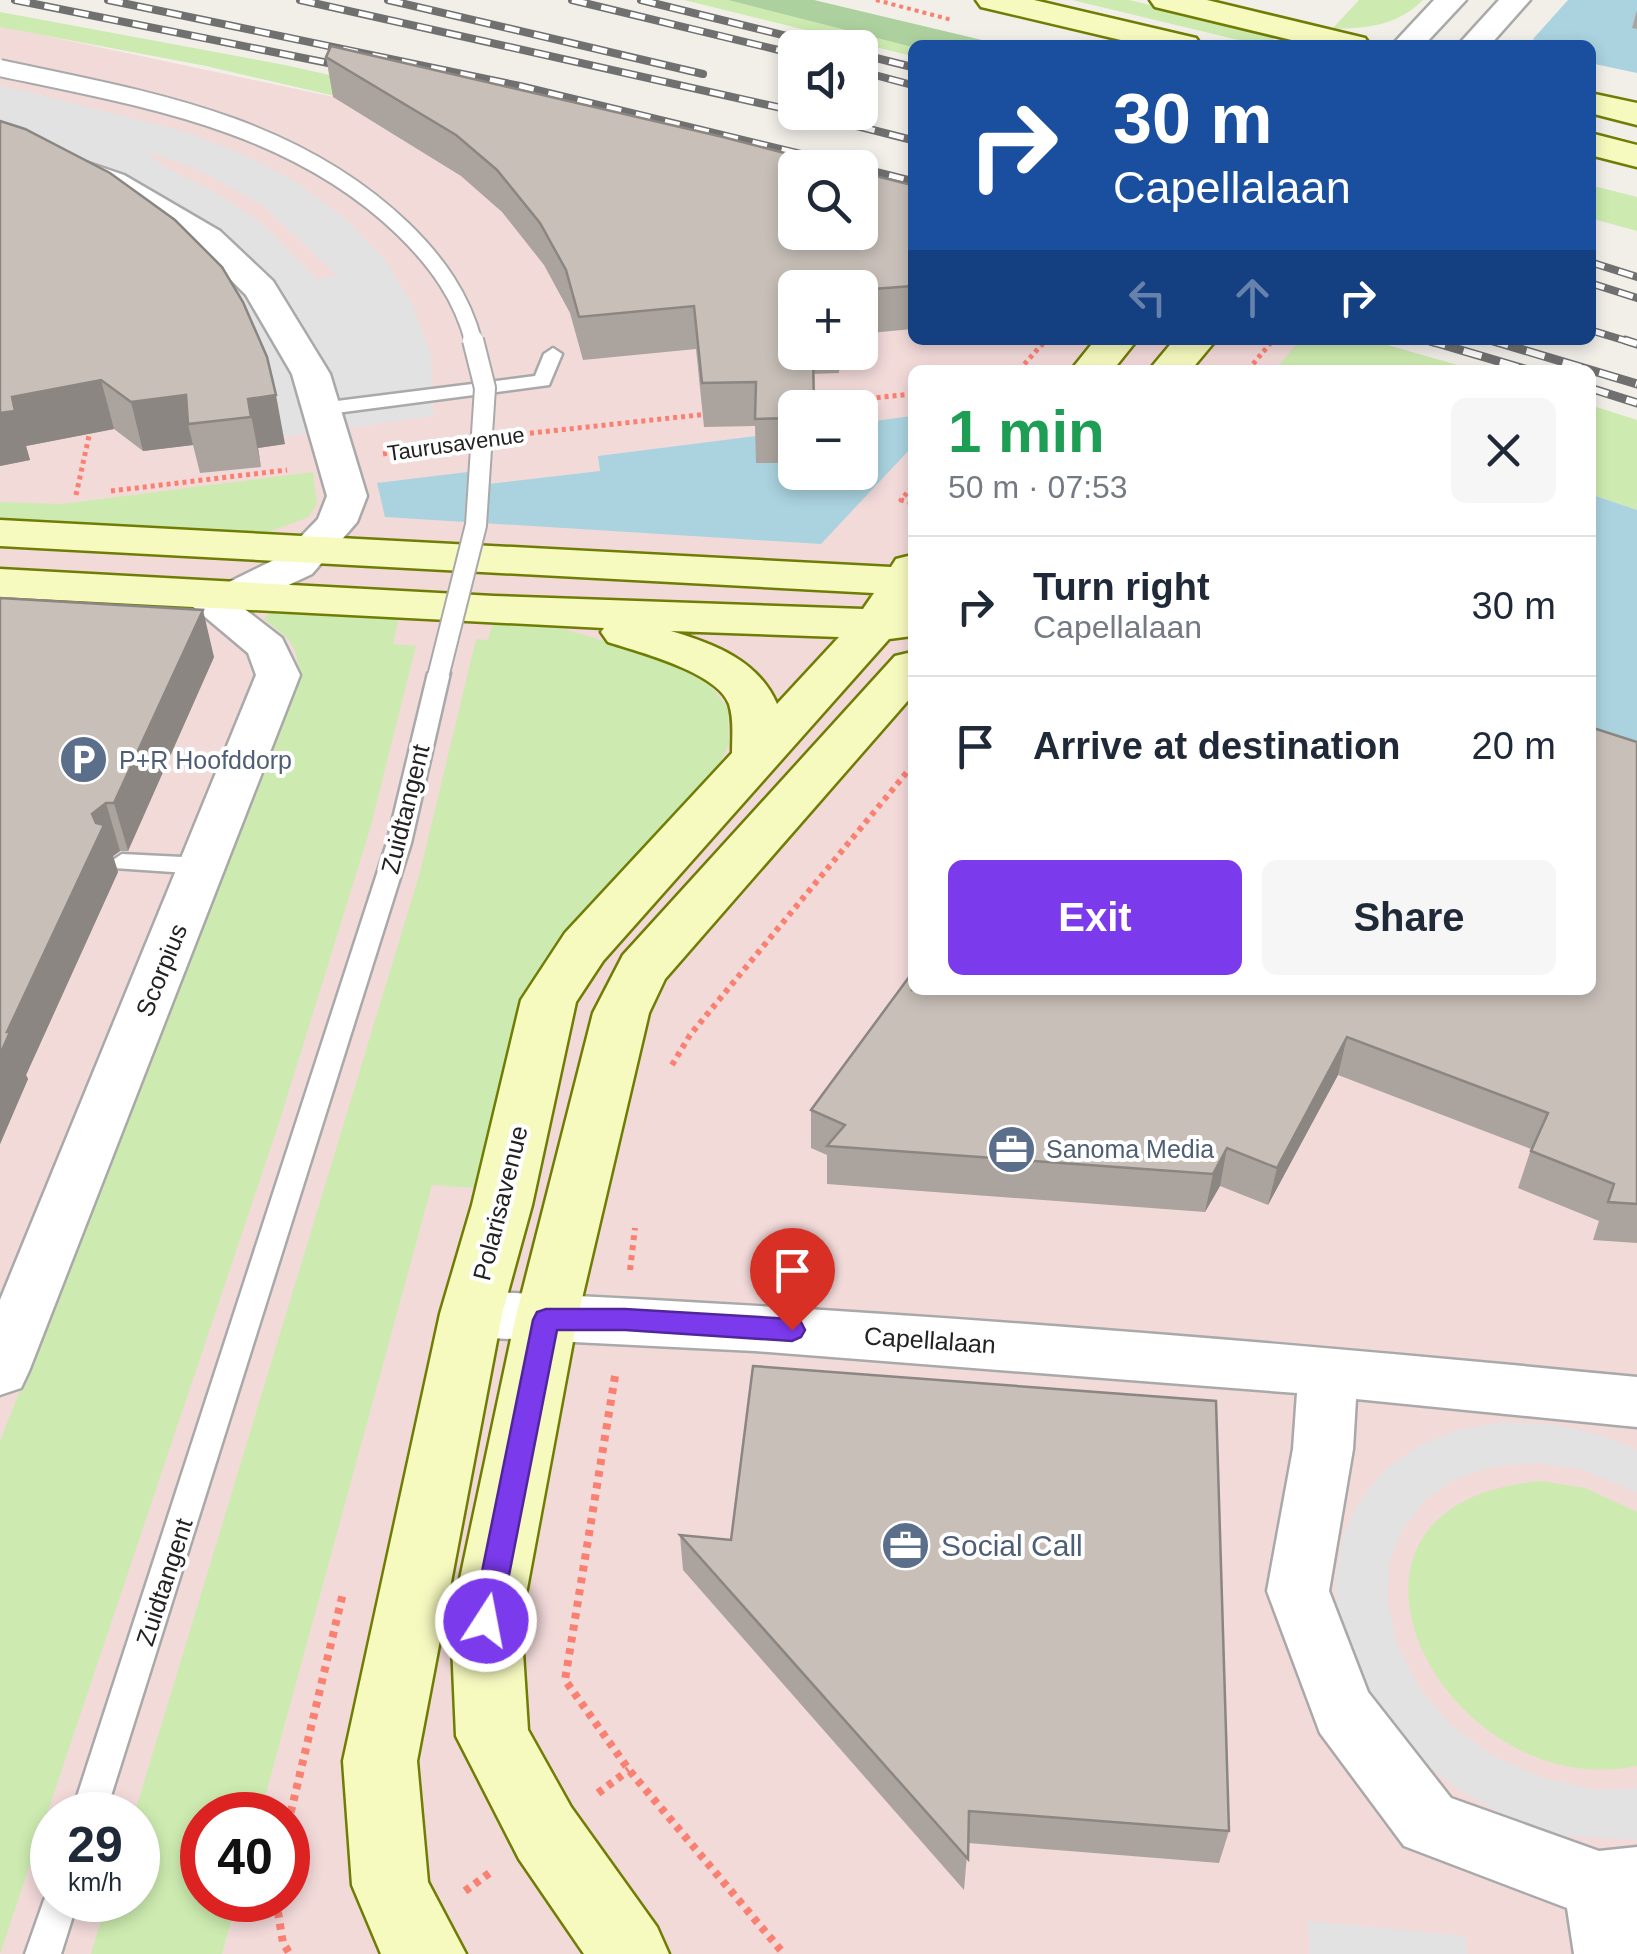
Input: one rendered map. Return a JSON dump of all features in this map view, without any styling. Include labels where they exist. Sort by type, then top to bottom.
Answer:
[{"type":"street","points":[[992,0],[1163,40]]},
{"type":"street","points":[[1166,0],[1332,40]]},
{"type":"street","points":[[1412,40],[1452,0]]},
{"type":"street","points":[[1479,40],[1515,0]]},
{"type":"street","points":[[1596,104],[1637,114]]},
{"type":"street","points":[[0,144],[112,182],[208,238],[260,289],[311,374],[347,496],[338,522],[297,565],[215,596]]},
{"type":"street","points":[[1596,146],[1637,156]]},
{"type":"street","points":[[1096,365],[1114,345]]},
{"type":"street","points":[[1174,365],[1192,345]]},
{"type":"street","points":[[0,532],[313,551],[903,598]]},
{"type":"street","points":[[0,583],[565,613],[903,598]]},
{"type":"street","name":"Scorpius","points":[[0,1372],[278,675],[266,647],[215,596]]},
{"type":"street","name":"Polarisavenue","points":[[427,1954],[410,1930],[390,1885],[380,1761],[471,1314],[502,1204],[549,1000],[584,947],[903,598]]},
{"type":"street","points":[[565,613],[693,654],[740,682],[753,702],[758,754]]},
{"type":"street","points":[[630,1954],[545,1833],[492,1736],[486,1621],[546,1320],[621,1013],[642,970],[908,671]]},
{"type":"street","name":"Capellalaan","points":[[471,1314],[546,1320],[625,1319],[1328,1370],[1637,1402]]},
{"type":"street","points":[[1328,1370],[1323,1449],[1298,1591],[1342,1710],[1428,1824],[1618,1883],[1610,1954]]},
{"type":"lane","name":"Zuidtangent","points":[[0,68],[173,105],[290,149],[334,172],[384,211],[434,259],[467,315],[485,388],[476,524],[399,843],[95,1792]]},
{"type":"lane","points":[[321,409],[542,381],[553,354]]},
{"type":"lane","points":[[122,862],[202,866]]},
{"type":"lane","points":[[43,1954],[54,1922]]},
{"type":"path","points":[[1024,365],[1042,345]]},
{"type":"path","points":[[1252,365],[1270,345]]},
{"type":"path","points":[[878,397],[908,394]]},
{"type":"path","name":"Taurusavenue","points":[[504,436],[714,414]]},
{"type":"path","name":"Taurusavenue","points":[[79,419],[89,436],[76,495],[338,462],[450,443]]},
{"type":"path","points":[[669,1069],[690,1035],[908,771]]},
{"type":"path","points":[[636,1214],[625,1319],[564,1680],[629,1770],[784,1954]]},
{"type":"path","points":[[280,1922],[283,1943],[290,1954]]},
{"type":"shaded area","points":[[0,26],[778,191],[778,250],[878,250],[878,228],[908,222],[908,345],[1314,345],[1321,365],[908,365],[908,995],[1596,995],[1596,940],[1637,599],[1637,1954],[0,1954]]},
{"type":"shaded area","points":[[0,85],[186,132],[295,181],[347,220],[385,260],[413,306],[431,356],[433,416],[283,437],[0,163]],"holes":[[[145,151],[195,168],[262,205],[337,275],[318,280],[262,223],[216,193],[163,166]]]},
{"type":"shaded area","points":[[1502,1422],[1552,1424],[1601,1435],[1637,1450],[1637,1492],[1581,1469],[1536,1463],[1492,1467],[1456,1479],[1424,1501],[1402,1530],[1389,1564],[1388,1603],[1397,1645],[1418,1685],[1449,1723],[1493,1756],[1543,1778],[1594,1790],[1637,1788],[1637,1840],[1565,1836],[1508,1817],[1454,1787],[1412,1751],[1378,1710],[1353,1666],[1339,1621],[1335,1577],[1343,1536],[1360,1500],[1385,1470],[1418,1446],[1457,1430]]},
{"type":"shaded area","points":[[1308,1921],[1465,1936],[1467,1954],[1309,1954]]},
{"type":"green space","points":[[684,0],[728,0],[845,30],[806,30]]},
{"type":"green space","points":[[728,0],[814,0],[982,40],[908,40],[908,46],[878,38],[878,30],[845,30]]},
{"type":"green space","points":[[1072,0],[1129,0],[1277,35],[1273,40],[1238,40]]},
{"type":"green space","points":[[1359,0],[1423,0],[1403,15],[1381,24],[1332,29]]},
{"type":"green space","points":[[0,12],[285,65],[446,101],[335,96],[206,66],[0,27]]},
{"type":"green space","points":[[878,38],[908,46],[908,55],[878,48]]},
{"type":"green space","points":[[1596,187],[1637,197],[1637,231],[1596,220]]},
{"type":"green space","points":[[1296,345],[1388,345],[1458,365],[1279,365]]},
{"type":"green space","points":[[1596,407],[1637,420],[1637,510],[1596,496]]},
{"type":"green space","points":[[313,472],[317,504],[309,517],[261,535],[0,520],[0,502],[62,504]]},
{"type":"green space","points":[[271,612],[399,617],[393,644],[416,646],[370,829],[279,1123],[54,1792],[30,1792],[30,1865],[0,1954],[0,1441],[297,686],[298,662],[293,646],[263,619]]},
{"type":"green space","points":[[493,621],[563,629],[670,660],[704,678],[728,708],[729,744],[705,794],[563,952],[490,1189],[432,1185],[266,1792],[180,1792],[180,1922],[231,1922],[222,1954],[91,1954],[100,1922],[160,1922],[160,1792],[141,1792],[420,872],[476,639],[488,640]]},
{"type":"green space","points":[[1541,1481],[1585,1488],[1637,1512],[1637,1766],[1567,1766],[1505,1742],[1455,1700],[1421,1647],[1408,1592],[1421,1541],[1464,1501]]},
{"type":"water","points":[[1568,0],[1637,0],[1637,73],[1596,64],[1596,40],[1533,39]]},
{"type":"water","points":[[908,417],[908,451],[878,483],[878,421]]},
{"type":"water","points":[[778,433],[778,490],[872,490],[821,544],[385,517],[377,483],[476,471],[480,485],[600,471],[598,456]]},
{"type":"water","points":[[1596,496],[1637,510],[1637,755],[1596,742]]},
{"type":"building","points":[[331,46],[778,151],[778,250],[878,250],[878,176],[908,184],[908,286],[878,289],[878,270],[778,270],[778,370],[813,370],[814,390],[778,390],[778,418],[755,419],[756,382],[702,383],[694,306],[579,317],[566,270],[540,223],[497,170],[456,135],[326,57]]},
{"type":"building","points":[[0,121],[25,129],[110,173],[175,220],[222,267],[243,302],[267,357],[276,395],[248,399],[251,417],[188,424],[186,395],[131,402],[101,380],[12,397],[15,411],[0,413]]},
{"type":"building","name":"P+R Hoofddorp","points":[[0,598],[203,610],[114,803],[106,803],[92,814],[96,823],[104,825],[7,1032],[0,1055]]},
{"type":"building","points":[[1596,729],[1637,742],[1637,1204],[1608,1202],[1614,1184],[1531,1151],[1548,1113],[1347,1037],[1277,1168],[1227,1148],[1213,1174],[827,1146],[845,1125],[811,1110],[908,978],[908,995],[1596,995]]},
{"type":"building","points":[[753,1366],[1216,1401],[1229,1831],[969,1811],[968,1859],[680,1535],[731,1540]]},
{"type":"railway","points":[[15,0],[353,68]]},
{"type":"railway","points":[[108,0],[520,86],[785,150]]},
{"type":"railway","points":[[300,0],[778,107]]},
{"type":"railway","points":[[388,0],[703,74]]},
{"type":"railway","points":[[572,0],[778,50]]},
{"type":"railway","points":[[641,0],[778,34]]},
{"type":"railway","points":[[878,58],[908,66]]},
{"type":"railway","points":[[878,76],[908,84]]},
{"type":"railway","points":[[873,130],[908,139]]},
{"type":"railway","points":[[878,172],[908,180]]},
{"type":"railway","points":[[1596,264],[1637,277]]},
{"type":"railway","points":[[1596,285],[1637,298]]},
{"type":"railway","points":[[1596,332],[1633,343]]},
{"type":"railway","points":[[1625,340],[1637,344]]},
{"type":"railway","points":[[1444,345],[1511,365]]},
{"type":"railway","points":[[1507,345],[1574,365]]},
{"type":"railway","points":[[1596,372],[1637,384]]},
{"type":"railway","points":[[1596,390],[1637,403]]},
{"type":"place","name":"P+R Hoofddorp","points":[[84,760]]},
{"type":"place","name":"Sanoma Media","points":[[1011,1149]]},
{"type":"place","name":"Social Call","points":[[906,1545]]},
{"type":"route","points":[[486,1621],[546,1320],[625,1319],[792,1330]]}]
